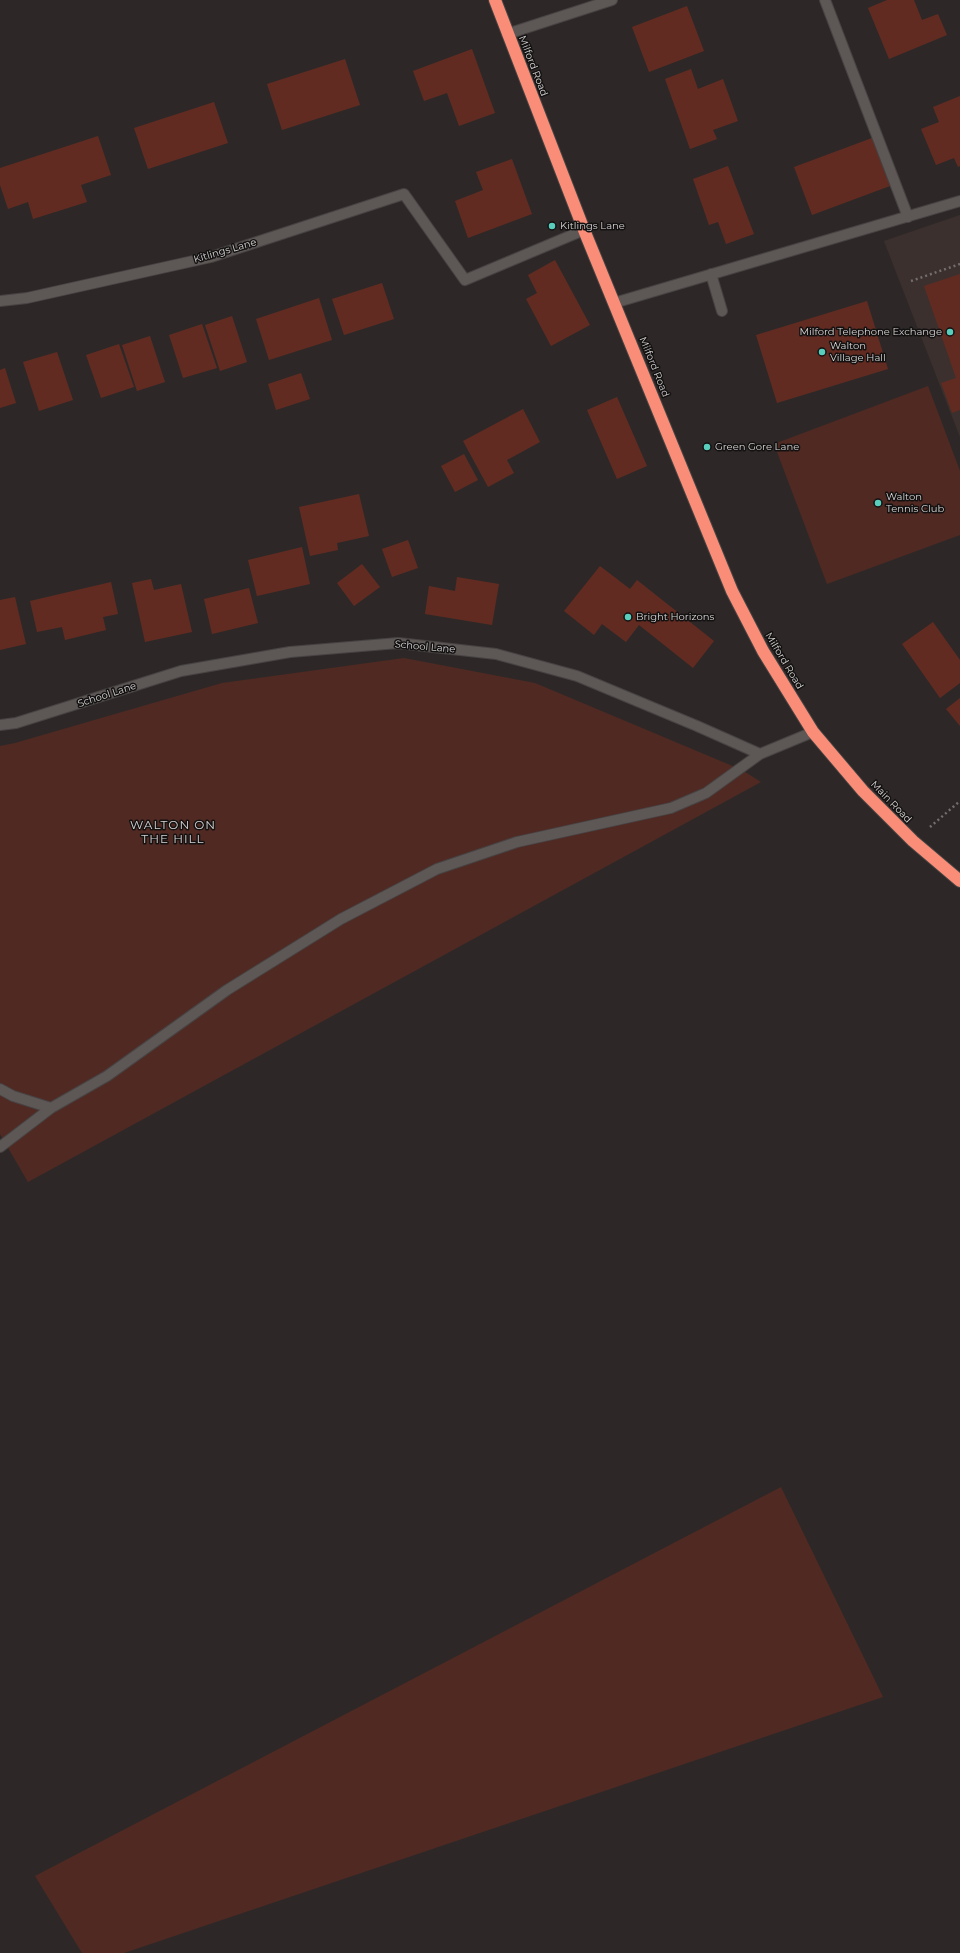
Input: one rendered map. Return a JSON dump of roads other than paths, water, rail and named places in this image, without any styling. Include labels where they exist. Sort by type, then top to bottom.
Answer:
[{"type":"highway","name":"Milford Road","points":[[495,0],[584,230],[732,591],[763,651],[813,732]]},
{"type":"highway","name":"Main Road","points":[[813,732],[863,791],[913,841],[960,881]]},
{"type":"street","points":[[507,34],[612,0]]},
{"type":"street","points":[[824,0],[908,217]]},
{"type":"street","name":"Kitlings Lane","points":[[0,301],[27,298],[211,257],[404,194],[465,280],[584,230]]},
{"type":"street","points":[[614,303],[960,201]]},
{"type":"street","points":[[711,274],[722,311]]},
{"type":"street","name":"School Lane","points":[[0,725],[16,723],[181,671],[290,652],[398,642],[496,654],[577,676],[760,754]]},
{"type":"street","points":[[0,1147],[51,1108],[107,1076],[227,990],[341,919],[437,869],[517,842],[671,808],[706,793],[760,754],[813,732]]},
{"type":"street","points":[[0,1089],[13,1096],[51,1108]]},
{"type":"place","name":"Kitlings Lane","points":[[552,226]]},
{"type":"place","name":"Milford Telephone Exchange","points":[[950,332]]},
{"type":"place","name":"Walton Village Hall","points":[[822,352]]},
{"type":"place","name":"Green Gore Lane","points":[[707,447]]},
{"type":"place","name":"Walton Tennis Club","points":[[878,503]]},
{"type":"place","name":"Bright Horizons","points":[[628,617]]},
{"type":"district","name":"WALTON ON THE HILL","points":[[173,832]]}]
